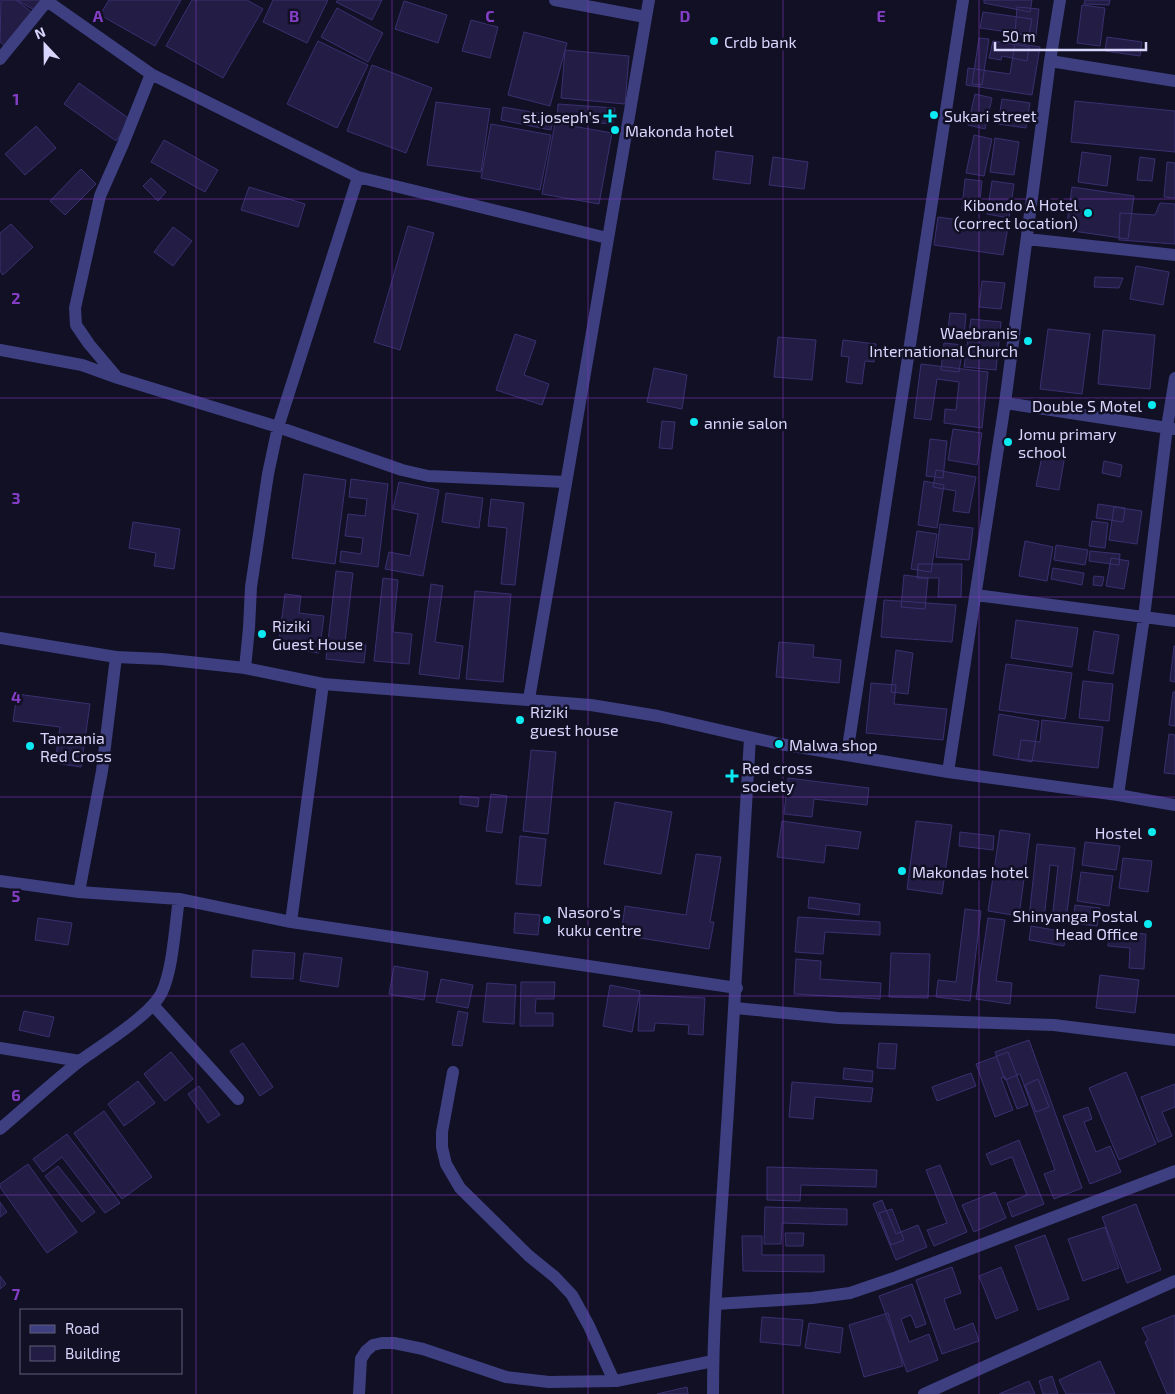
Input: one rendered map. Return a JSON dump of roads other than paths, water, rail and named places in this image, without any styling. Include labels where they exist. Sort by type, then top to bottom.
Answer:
[{"type":"street","points":[[555,0],[646,17]]},
{"type":"street","points":[[529,699],[607,238],[650,0]]},
{"type":"street","points":[[847,754],[963,0]]},
{"type":"street","points":[[948,772],[1005,404],[1050,60],[1060,0]]},
{"type":"street","points":[[0,60],[47,1],[151,74],[358,177],[607,238]]},
{"type":"street","points":[[1050,60],[1175,81]]},
{"type":"street","points":[[118,378],[89,344],[76,325],[75,308],[100,196],[151,74]]},
{"type":"street","points":[[245,668],[254,561],[268,474],[278,427],[358,177]]},
{"type":"street","points":[[1026,239],[1175,255]]},
{"type":"street","points":[[0,350],[82,365],[118,378],[278,427],[402,470],[428,476],[566,482]]},
{"type":"street","points":[[1118,796],[1171,428],[1175,378]]},
{"type":"street","points":[[1005,404],[1171,428]]},
{"type":"street","points":[[976,596],[1175,621]]},
{"type":"street","points":[[0,638],[116,657],[162,658],[245,668],[323,684],[429,694],[529,699],[591,705],[658,716],[750,738],[948,772],[1175,805]]},
{"type":"street","points":[[79,892],[102,771],[116,657]]},
{"type":"street","points":[[291,922],[323,684]]},
{"type":"street","points":[[713,1394],[716,1304],[737,988],[750,738]]},
{"type":"street","points":[[0,881],[79,892],[179,899],[291,922],[737,988]]},
{"type":"street","points":[[0,1129],[80,1061],[153,1005],[162,992],[170,960],[179,899]]},
{"type":"street","points":[[153,1005],[238,1099]]},
{"type":"street","points":[[735,1008],[838,1018],[1054,1025],[1175,1040]]},
{"type":"street","points":[[0,1048],[80,1061]]},
{"type":"street","points":[[453,1072],[442,1132],[442,1147],[446,1164],[460,1188],[529,1256],[555,1277],[572,1295],[589,1326],[614,1380]]},
{"type":"street","points":[[716,1304],[812,1298],[850,1292],[894,1278],[1175,1171]]},
{"type":"street","points":[[924,1394],[1175,1281]]},
{"type":"street","points":[[359,1394],[361,1359],[366,1350],[373,1345],[382,1343],[394,1343],[423,1349],[506,1377],[549,1382],[614,1380],[713,1361]]},
{"type":"place","name":"Crdb bank","points":[[714,41]]},
{"type":"place","name":"Sukari street","points":[[934,115]]},
{"type":"place","name":"st.joseph's","points":[[610,116]]},
{"type":"place","name":"Makonda hotel","points":[[615,130]]},
{"type":"place","name":"Kibondo A Hotel (correct location)","points":[[1088,213]]},
{"type":"place","name":"Waebranis International Church","points":[[1028,341]]},
{"type":"place","name":"Double S Motel","points":[[1152,405]]},
{"type":"place","name":"annie salon","points":[[694,422]]},
{"type":"place","name":"Jomu primary school","points":[[1008,442]]},
{"type":"place","name":"Riziki Guest House","points":[[262,634]]},
{"type":"place","name":"Riziki guest house","points":[[520,720]]},
{"type":"place","name":"Malwa shop","points":[[779,744]]},
{"type":"place","name":"Tanzania Red Cross","points":[[30,746]]},
{"type":"place","name":"Red cross society","points":[[732,776]]},
{"type":"place","name":"Hostel","points":[[1152,832]]},
{"type":"place","name":"Makondas hotel","points":[[902,871]]},
{"type":"place","name":"Nasoro's kuku centre","points":[[547,920]]},
{"type":"place","name":"Shinyanga Postal Head Office","points":[[1148,924]]}]
